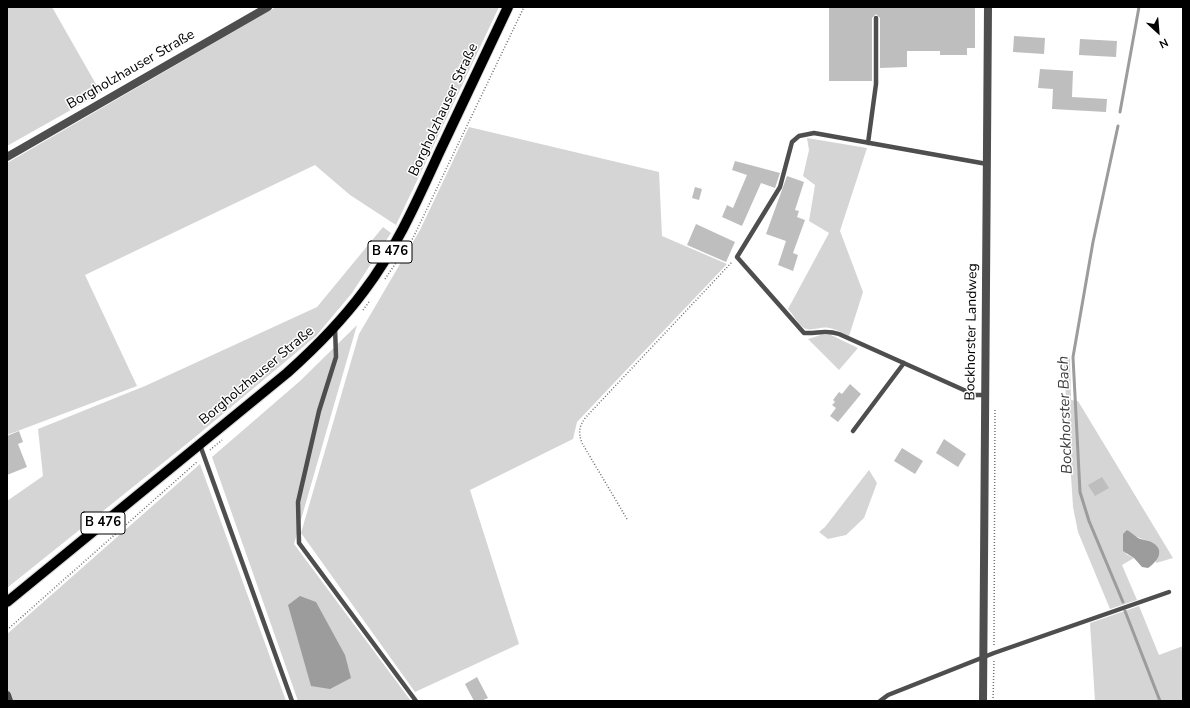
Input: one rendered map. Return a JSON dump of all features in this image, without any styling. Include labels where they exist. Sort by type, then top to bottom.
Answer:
[{"type":"main road","name":"Borgholzhauser Straße","points":[[7,602],[292,368],[335,327],[364,291],[391,251],[412,210],[508,7]]},
{"type":"street","name":"Borgholzhauser Straße","points":[[7,157],[268,7]]},
{"type":"street","name":"Bockhorster Landweg","points":[[983,701],[984,395],[988,7]]},
{"type":"street","points":[[7,695],[10,701]]},
{"type":"lane","points":[[868,143],[876,84],[876,18]]},
{"type":"lane","points":[[984,395],[975,395],[829,331],[811,334],[804,332],[737,257],[780,187],[792,142],[799,136],[814,133],[987,164]]},
{"type":"lane","points":[[335,327],[336,357],[319,411],[298,502],[299,543],[416,701]]},
{"type":"lane","points":[[853,431],[904,363]]},
{"type":"lane","points":[[199,444],[292,701]]},
{"type":"lane","points":[[880,701],[888,695],[984,657],[1168,592]]},
{"type":"path","points":[[384,280],[413,238],[524,7]]},
{"type":"path","points":[[627,520],[582,443],[579,436],[579,428],[586,417],[737,257]]},
{"type":"path","points":[[360,312],[373,297]]},
{"type":"path","points":[[7,630],[224,438]]},
{"type":"shaded area","points":[[7,7],[52,7],[101,93],[7,146]]},
{"type":"shaded area","points":[[276,7],[499,7],[396,225],[350,195],[315,165],[85,275],[137,386],[7,435],[7,163]]},
{"type":"shaded area","points":[[469,127],[659,172],[662,236],[727,264],[577,422],[573,439],[470,490],[519,644],[415,692],[301,533],[359,334],[420,230]]},
{"type":"shaded area","points":[[807,138],[867,148],[840,231],[863,292],[849,336],[829,328],[804,328],[788,309],[829,233],[809,221],[815,185],[803,176],[809,150]]},
{"type":"shaded area","points":[[383,227],[391,233],[352,293],[316,336],[194,438],[7,588],[7,501],[43,476],[38,429],[145,386],[317,307]]},
{"type":"shaded area","points":[[357,325],[294,544],[411,701],[298,701],[212,457],[300,381]]},
{"type":"shaded area","points":[[821,335],[831,335],[858,348],[839,370],[808,339]]},
{"type":"shaded area","points":[[1068,357],[1070,359],[1071,400],[1078,401],[1173,558],[1156,563],[1153,543],[1137,537],[1127,530],[1126,554],[1134,558],[1122,565],[1137,600],[1110,609],[1078,532],[1073,507],[1064,366]]},
{"type":"shaded area","points":[[200,464],[286,701],[7,701],[7,634]]},
{"type":"shaded area","points":[[869,470],[877,483],[864,518],[846,535],[828,539],[819,532],[825,527]]},
{"type":"shaded area","points":[[1127,530],[1138,538],[1150,541],[1157,546],[1159,553],[1157,560],[1148,568],[1142,567],[1134,558],[1123,551],[1123,534]]},
{"type":"shaded area","points":[[300,596],[316,602],[345,655],[351,678],[330,689],[311,686],[288,605]]},
{"type":"shaded area","points":[[1139,606],[1159,655],[1183,646],[1183,701],[1095,701],[1090,623]]},
{"type":"building","points":[[829,7],[975,7],[975,48],[967,48],[967,55],[940,55],[940,51],[907,51],[907,67],[880,68],[880,18],[876,14],[872,18],[872,81],[829,81]]},
{"type":"building","points":[[1014,36],[1045,38],[1044,54],[1013,52]]},
{"type":"building","points":[[1080,39],[1117,41],[1116,57],[1079,55]]},
{"type":"building","points":[[1040,69],[1073,71],[1072,97],[1107,99],[1106,112],[1052,109],[1053,89],[1038,88]]},
{"type":"building","points":[[735,161],[780,173],[775,188],[761,183],[742,226],[722,217],[727,205],[733,208],[747,175],[732,170]]},
{"type":"building","points":[[787,176],[804,182],[795,210],[799,211],[797,217],[805,220],[793,253],[798,255],[793,271],[778,265],[786,241],[766,234]]},
{"type":"building","points":[[695,187],[702,189],[699,200],[692,198]]},
{"type":"building","points":[[696,224],[735,242],[726,262],[687,245]]},
{"type":"building","points":[[850,384],[861,394],[838,422],[830,416],[836,408],[832,405],[835,402],[833,400],[839,392],[842,394]]},
{"type":"building","points":[[19,431],[23,442],[18,444],[27,467],[7,475],[7,436]]},
{"type":"building","points":[[944,439],[966,454],[958,467],[936,453]]},
{"type":"building","points":[[902,448],[923,461],[915,474],[894,461]]},
{"type":"building","points":[[1102,477],[1109,488],[1095,496],[1088,485]]},
{"type":"building","points":[[477,677],[488,698],[481,701],[474,701],[465,684]]},
{"type":"waterway","name":"Bockhorster Bach","points":[[1120,112],[1139,7]]},
{"type":"waterway","name":"Bockhorster Bach","points":[[1118,126],[1093,242],[1073,357],[1080,492],[1089,521],[1123,602]]},
{"type":"waterway","name":"Bockhorster Bach","points":[[1125,611],[1160,701]]}]
